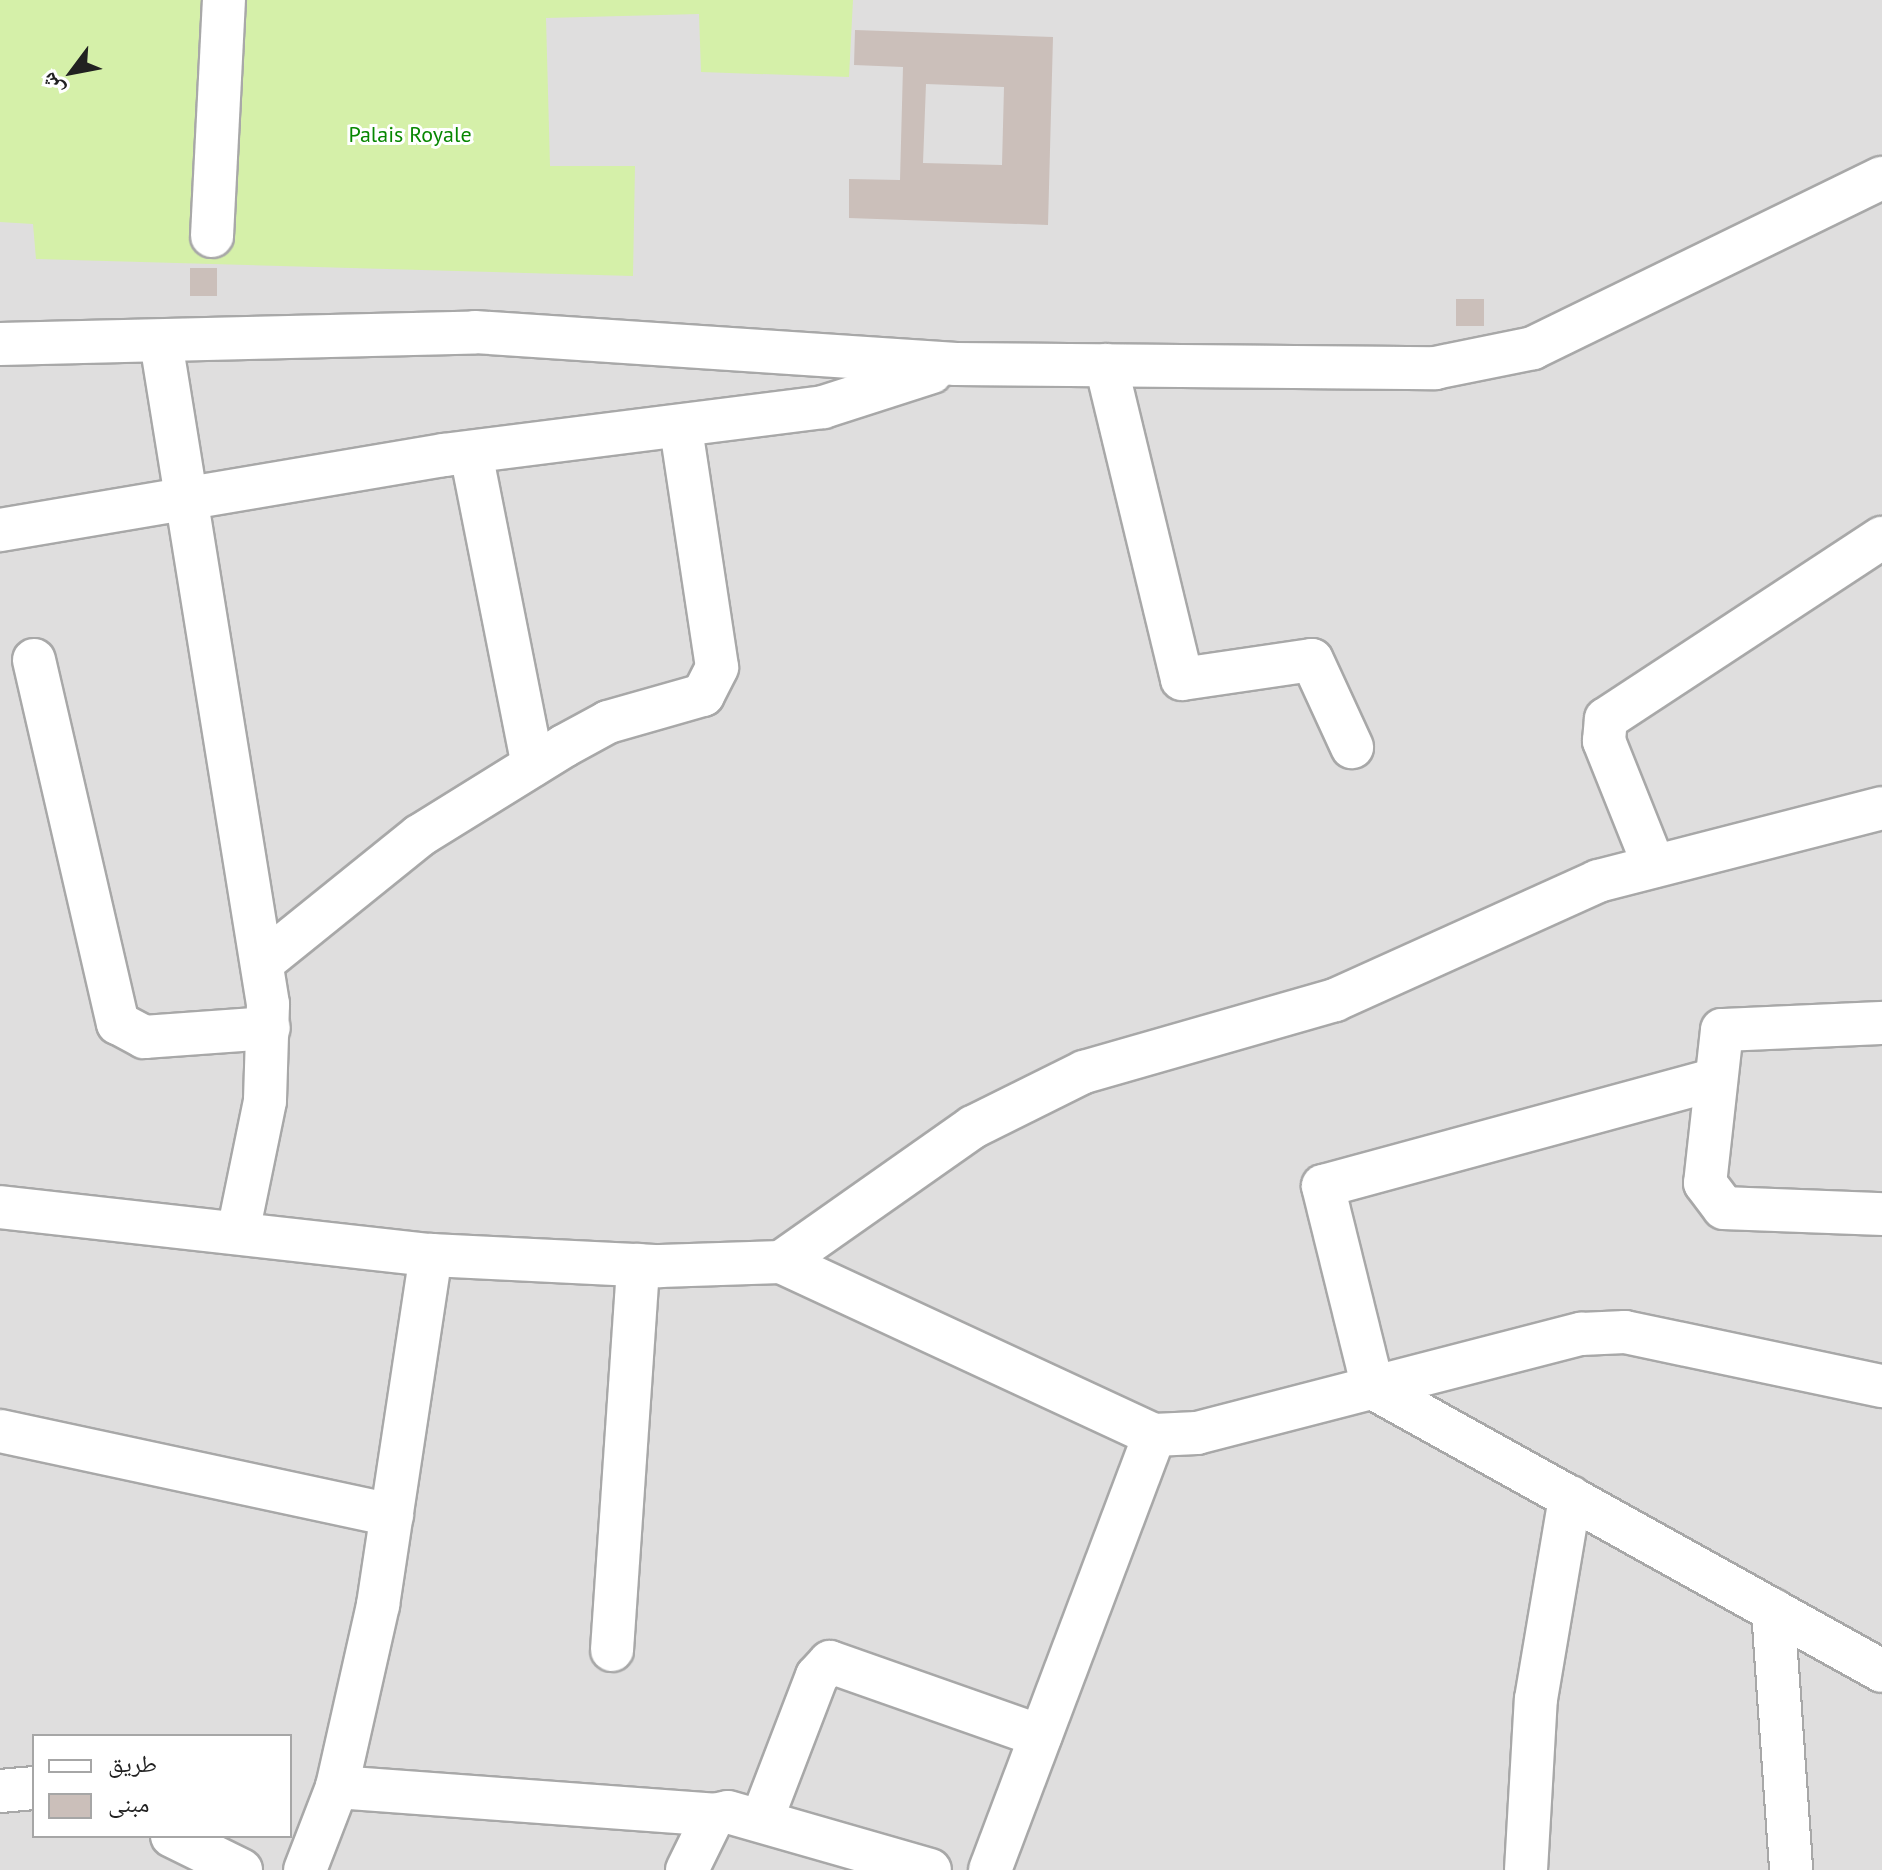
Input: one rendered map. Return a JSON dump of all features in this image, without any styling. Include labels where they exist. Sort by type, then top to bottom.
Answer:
[{"type":"street","points":[[212,236],[224,0]]},
{"type":"street","points":[[0,344],[475,332],[956,364],[1485,363],[1533,348],[1882,178]]},
{"type":"street","points":[[161,342],[182,499],[263,962],[269,1028],[265,1101],[238,1232]]},
{"type":"street","points":[[0,530],[471,453],[681,429],[823,407],[956,364]]},
{"type":"street","points":[[1106,365],[1182,679],[1312,660],[1352,747]]},
{"type":"street","points":[[263,962],[419,836],[608,722],[687,703],[713,681],[717,667],[681,429]]},
{"type":"street","points":[[471,453],[533,765]]},
{"type":"street","points":[[1654,866],[1604,741],[1606,719],[1882,538]]},
{"type":"street","points":[[34,660],[118,1023],[144,1037],[269,1028]]},
{"type":"street","points":[[781,1262],[1030,1095],[1084,1072],[1335,1000],[1509,915],[1654,866],[1882,808]]},
{"type":"street","points":[[1882,1023],[1733,1026],[1716,1043],[1705,1183],[1724,1208],[1882,1214]]},
{"type":"street","points":[[1713,1080],[1323,1186],[1373,1388],[1882,1671]]},
{"type":"street","points":[[0,1207],[431,1255],[638,1265],[781,1262],[1154,1435],[1197,1433],[1373,1388],[1553,1336],[1625,1332],[1882,1386]]},
{"type":"street","points":[[305,1870],[337,1787],[392,1515],[431,1255]]},
{"type":"street","points":[[612,1650],[638,1265]]},
{"type":"street","points":[[0,1431],[392,1515]]},
{"type":"street","points":[[990,1870],[1154,1435]]},
{"type":"street","points":[[1526,1870],[1536,1699],[1570,1497]]},
{"type":"street","points":[[1773,1610],[1791,1870]]},
{"type":"street","points":[[762,1819],[817,1676],[830,1662],[1040,1736]]},
{"type":"street","points":[[337,1787],[762,1819],[856,1858],[930,1870]]},
{"type":"street","points":[[0,1791],[32,1788]]},
{"type":"street","points":[[687,1870],[714,1815]]},
{"type":"street","points":[[176,1838],[241,1870]]},
{"type":"shaded area","points":[[0,0],[1882,0],[1882,1870],[0,1870]]},
{"type":"green space","name":"Palais Royale","points":[[0,0],[853,0],[849,77],[701,72],[699,14],[546,18],[550,166],[635,166],[633,276],[36,259],[33,224],[0,222]]},
{"type":"building","points":[[855,30],[1053,37],[1048,225],[849,218],[849,179],[900,180],[903,67],[854,65]],"holes":[[[926,84],[1004,87],[1002,165],[923,163]]]},
{"type":"building","points":[[190,268],[217,268],[217,296],[190,296]]},
{"type":"building","points":[[1456,299],[1484,299],[1484,326],[1456,326]]}]
